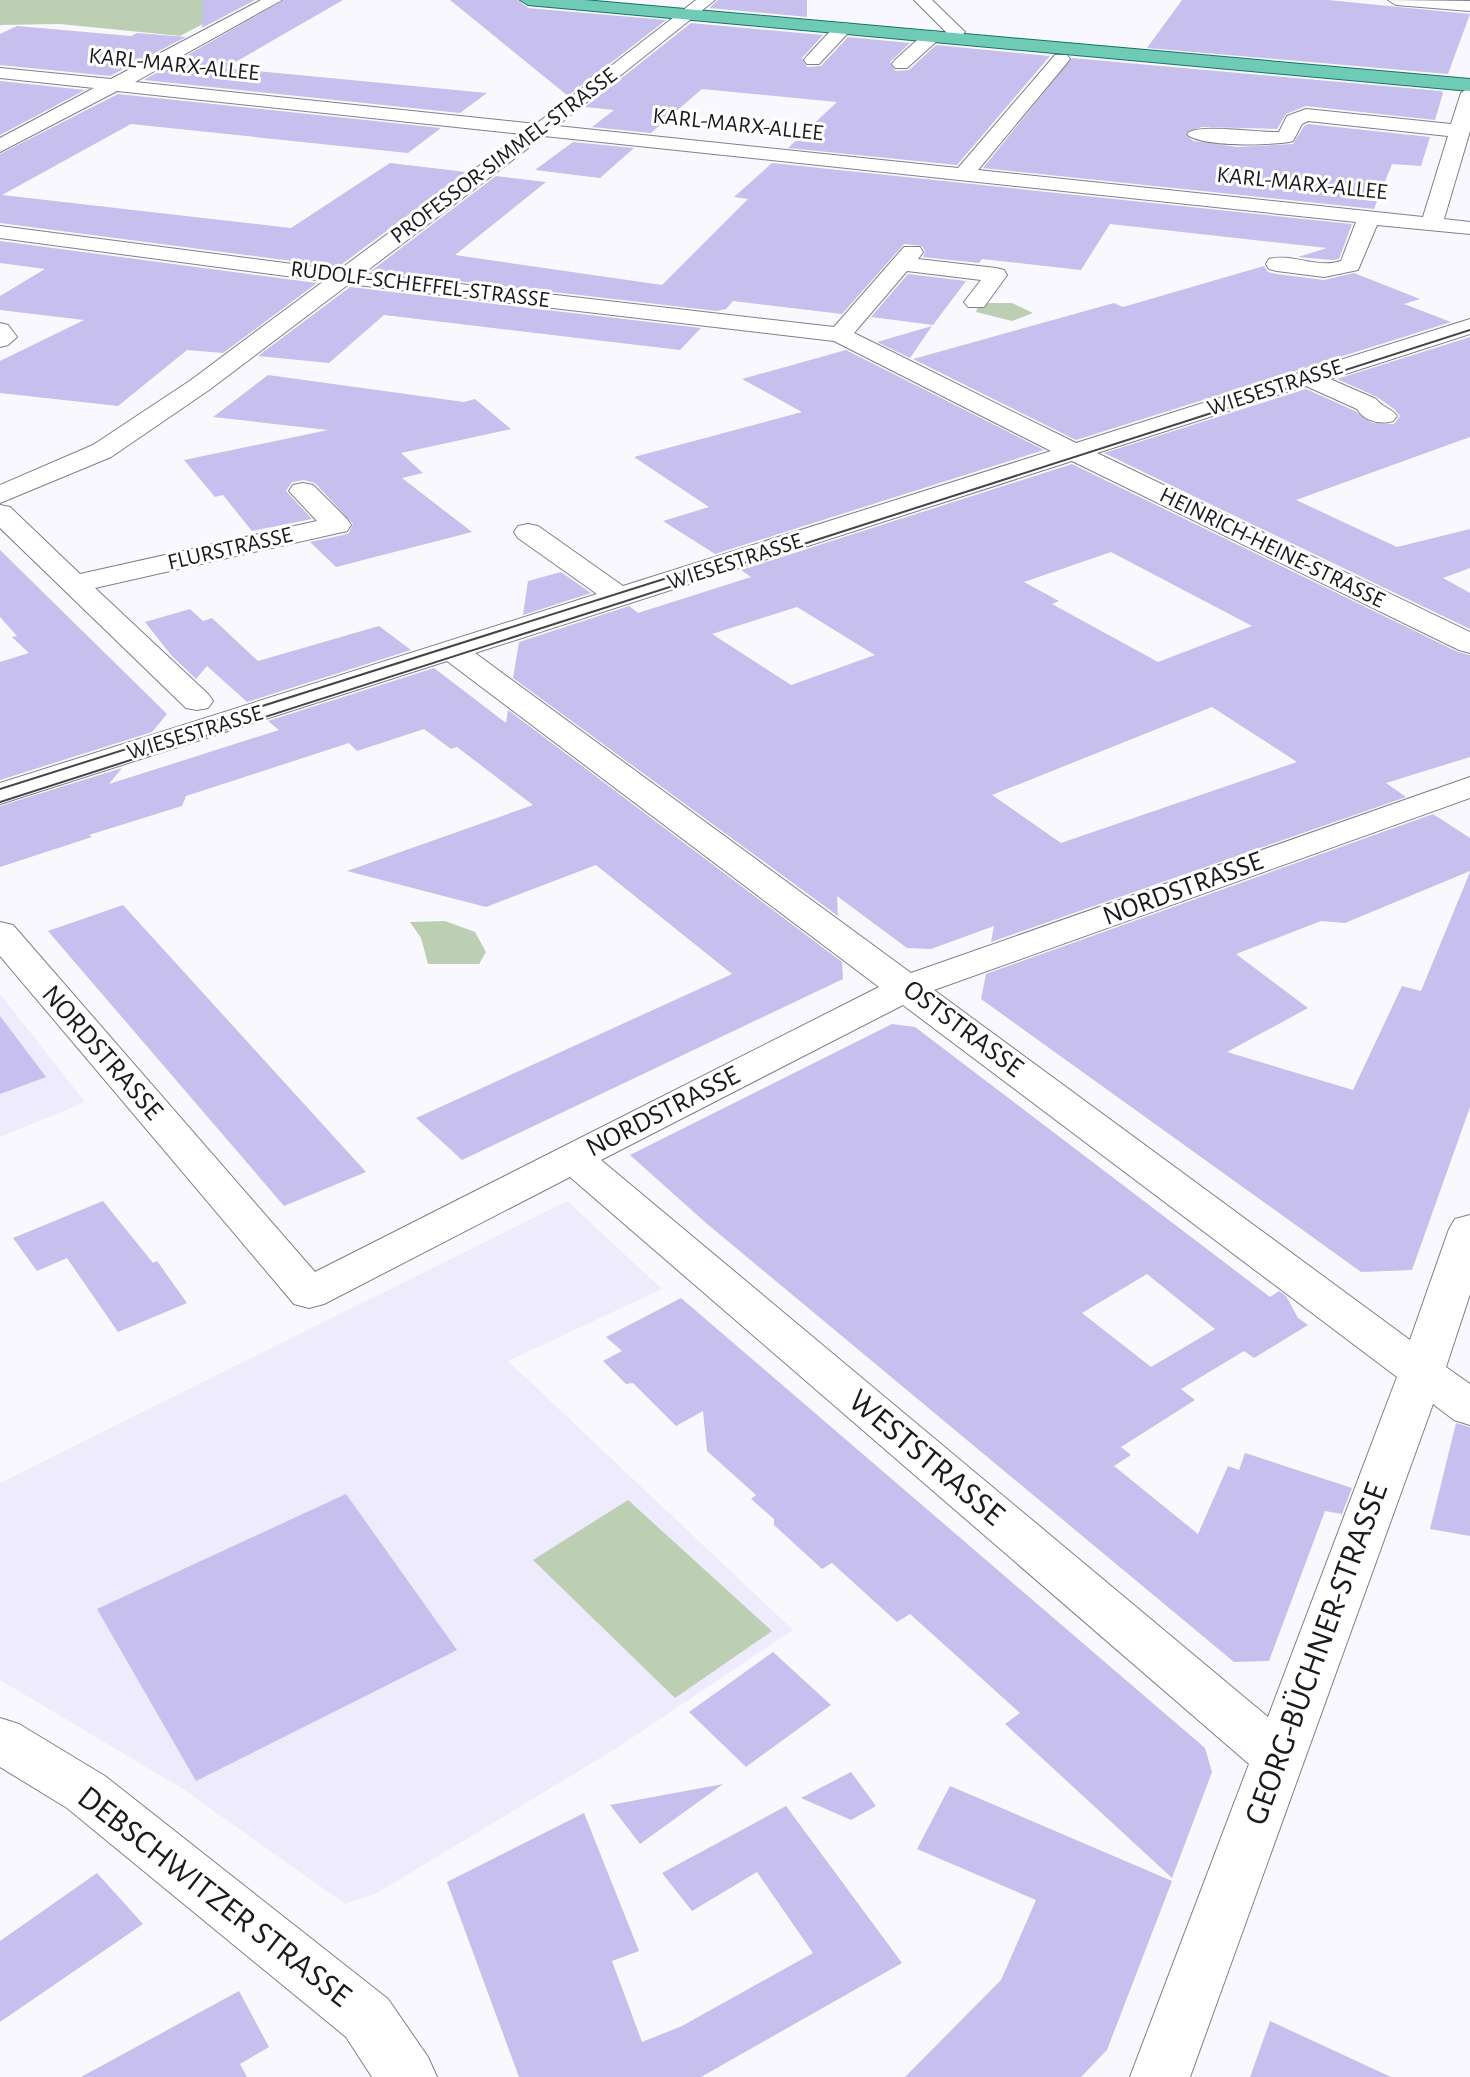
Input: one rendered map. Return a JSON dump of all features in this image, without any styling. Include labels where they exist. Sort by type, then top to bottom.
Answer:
[{"type":"main road","points":[[528,0],[1470,85]]},
{"type":"street","points":[[0,146],[274,0]]},
{"type":"street","name":"PROFESSOR-SIMMEL-STRASSE","points":[[0,495],[111,446],[200,385],[540,130],[708,0]]},
{"type":"street","points":[[901,64],[941,37],[956,32],[922,0]]},
{"type":"street","points":[[1396,0],[1470,6]]},
{"type":"street","points":[[813,60],[843,29]]},
{"type":"street","points":[[962,176],[1061,59]]},
{"type":"street","name":"KARL-MARX-ALLEE","points":[[0,73],[1470,228]]},
{"type":"street","points":[[1432,224],[1470,93]]},
{"type":"street","points":[[1197,134],[1262,139],[1286,137],[1294,120],[1307,115],[1460,131]]},
{"type":"street","points":[[1277,264],[1331,270],[1347,267],[1369,217]]},
{"type":"street","name":"RUDOLF-SCHEFFEL-STRASSE","points":[[0,232],[344,277],[840,335],[1075,453]]},
{"type":"street","points":[[840,335],[907,258],[996,275],[976,302]]},
{"type":"street","name":"WIESESTRASSE","points":[[0,794],[454,652],[1470,326]]},
{"type":"street","points":[[1432,338],[1470,353]]},
{"type":"street","points":[[1307,378],[1367,404],[1370,410],[1384,416]]},
{"type":"street","name":"HEINRICH-HEINE-STRASSE","points":[[1075,453],[1470,644]]},
{"type":"street","name":"FLURSTRASSE","points":[[74,584],[337,525],[303,491]]},
{"type":"street","points":[[0,513],[197,701]]},
{"type":"street","points":[[528,532],[621,598]]},
{"type":"street","name":"OSTSTRASSE","points":[[454,652],[908,987],[1470,1408]]},
{"type":"street","name":"NORDSTRASSE","points":[[0,933],[309,1293],[908,987],[1470,787]]},
{"type":"street","name":"WESTSTRASSE","points":[[573,1158],[1278,1757]]},
{"type":"street","name":"GEORG-BÜCHNER-STRASSE","points":[[1160,2077],[1422,1373],[1470,1229]]},
{"type":"street","name":"DEBSCHWITZER STRASSE","points":[[0,1740],[86,1792],[367,2018],[407,2077]]},
{"type":"shaded area","points":[[0,994],[85,1102],[0,1137]]},
{"type":"shaded area","points":[[567,1201],[662,1289],[508,1361],[793,1630],[612,1751],[377,1893],[345,1904],[183,1789],[0,1680],[0,1483]]},
{"type":"green space","points":[[0,0],[248,0],[180,36],[60,24],[0,25]]},
{"type":"green space","points":[[1012,303],[1033,313],[1012,321],[976,312],[978,306]]},
{"type":"green space","points":[[445,921],[475,932],[486,952],[479,964],[428,964],[421,938],[410,922]]},
{"type":"green space","points":[[628,1500],[772,1631],[675,1698],[533,1560]]},
{"type":"building","points":[[203,0],[255,0],[202,28]]},
{"type":"building","points":[[284,0],[343,0],[225,68],[487,93],[460,113],[144,80]]},
{"type":"building","points":[[450,0],[518,0],[528,8],[666,20],[568,96]]},
{"type":"building","points":[[718,0],[807,0],[807,17],[709,8]]},
{"type":"building","points":[[1182,0],[1328,0],[1470,14],[1448,74],[1147,48]]},
{"type":"building","points":[[691,23],[823,35],[802,58],[807,67],[821,66],[848,37],[910,43],[890,62],[895,71],[909,70],[936,45],[1050,56],[957,165],[788,148],[837,102],[702,89],[651,133],[592,127],[614,110],[585,107]]},
{"type":"building","points":[[17,26],[131,36],[137,33],[186,37],[110,76],[0,65],[0,34]]},
{"type":"building","points":[[1072,58],[1443,93],[1435,120],[1306,106],[1286,114],[1277,129],[1202,127],[1185,133],[1193,141],[1237,147],[1293,144],[1308,124],[1430,137],[1421,166],[1392,164],[1374,209],[983,168]]},
{"type":"building","points":[[0,81],[85,90],[0,135]]},
{"type":"building","points":[[118,94],[441,128],[408,153],[131,124],[2,195],[291,228],[390,163],[466,172],[338,267],[0,223],[0,154]]},
{"type":"building","points":[[573,142],[634,148],[600,178],[535,170]]},
{"type":"building","points":[[772,163],[1352,224],[1339,259],[1332,260],[1298,257],[1327,248],[1110,224],[1081,270],[982,259],[979,263],[923,257],[925,251],[922,246],[904,244],[842,314],[733,301],[726,309],[717,311],[371,271],[496,176],[546,182],[455,255],[662,285],[748,199],[734,197]]},
{"type":"building","points":[[0,241],[317,283],[223,353],[187,350],[118,406],[0,393],[0,361],[84,320],[0,310],[0,296],[45,269],[0,263]]},
{"type":"building","points":[[1264,266],[1268,272],[1324,280],[1354,273],[1420,299],[1404,304],[1451,322],[1076,440],[913,359],[1114,303],[1123,307]]},
{"type":"building","points":[[908,274],[966,281],[933,325],[871,317]]},
{"type":"building","points":[[350,287],[701,328],[680,350],[384,315],[329,363],[258,356]]},
{"type":"building","points":[[932,326],[910,358],[877,342]]},
{"type":"building","points":[[1470,337],[1470,437],[1296,500],[1397,547],[1470,529],[1470,568],[1443,578],[1470,593],[1470,629],[1104,453],[1306,389],[1355,411],[1372,423],[1394,424],[1400,416],[1394,409],[1377,397],[1337,379]]},
{"type":"building","points":[[846,350],[1044,450],[715,554],[663,521],[709,507],[634,457],[802,412],[742,379]]},
{"type":"building","points":[[268,375],[464,402],[475,399],[511,429],[401,453],[423,473],[402,478],[472,532],[336,567],[310,542],[348,534],[353,524],[315,483],[304,480],[292,482],[286,491],[312,519],[252,531],[223,495],[215,497],[184,460],[328,430],[213,417]]},
{"type":"building","points":[[1072,464],[1458,652],[1470,655],[1470,757],[1386,783],[1406,797],[991,942],[994,926],[931,949],[907,948],[837,896],[838,916],[513,678],[519,642],[629,606],[638,613],[751,577],[741,570]],"holes":[[[1111,552],[1252,626],[1158,662],[1052,604],[1059,601],[1024,582]],[[797,607],[875,655],[791,685],[712,634]],[[1212,707],[1297,762],[1061,843],[992,795]]]},
{"type":"building","points":[[0,550],[167,714],[152,732],[0,780],[0,662],[29,653],[12,637],[17,636],[0,617]]},
{"type":"building","points":[[561,572],[591,593],[523,615],[528,581]]},
{"type":"building","points":[[190,609],[203,621],[212,618],[258,661],[379,626],[411,650],[247,702],[207,666],[196,679],[171,655],[145,622]]},
{"type":"building","points":[[434,668],[506,723],[508,710],[842,962],[843,979],[462,1160],[416,1118],[732,974],[596,865],[486,907],[347,871],[533,805],[457,747],[451,749],[424,729],[357,751],[349,743],[186,796],[182,806],[0,867],[0,806],[122,768],[109,784],[279,730],[268,721]]},
{"type":"building","points":[[1433,814],[1470,838],[1470,871],[1345,923],[1321,921],[1236,954],[1308,1008],[1227,1052],[1353,1090],[1402,986],[1421,991],[1470,872],[1470,1107],[1412,1270],[1361,1272],[981,999],[986,974]]},
{"type":"building","points":[[123,905],[366,1172],[284,1206],[48,931]]},
{"type":"building","points":[[0,1016],[46,1077],[0,1094]]},
{"type":"building","points":[[892,1024],[915,1027],[1270,1297],[1279,1291],[1286,1296],[1298,1318],[1308,1325],[1254,1358],[1244,1351],[1181,1389],[1195,1400],[1121,1447],[1131,1455],[1114,1466],[1198,1534],[1228,1466],[1239,1470],[1245,1453],[1352,1488],[1342,1514],[1325,1511],[1269,1661],[1234,1662],[706,1223],[630,1155]],"holes":[[[1147,1274],[1215,1329],[1151,1367],[1082,1313]]]},
{"type":"building","points":[[103,1201],[153,1263],[157,1261],[187,1303],[118,1332],[67,1258],[37,1271],[13,1238]]},
{"type":"building","points":[[681,1298],[1205,1748],[1212,1772],[1172,1878],[1005,1724],[1020,1713],[910,1614],[897,1622],[832,1563],[822,1569],[774,1525],[774,1519],[751,1499],[756,1495],[707,1451],[703,1411],[676,1426],[633,1383],[626,1384],[603,1361],[622,1351],[606,1337]]},
{"type":"building","points":[[1456,1423],[1470,1427],[1470,1536],[1430,1529]]},
{"type":"building","points":[[346,1494],[457,1650],[196,1781],[97,1609]]},
{"type":"building","points":[[773,1652],[831,1705],[746,1767],[689,1712]]},
{"type":"building","points":[[851,1772],[876,1806],[851,1820],[801,1798]]},
{"type":"building","points":[[723,1784],[640,1844],[610,1805]]},
{"type":"building","points":[[950,1786],[1172,1881],[1107,2050],[1081,2077],[905,2077],[1001,1980],[1036,1900],[917,1849]]},
{"type":"building","points":[[786,1806],[902,1963],[701,2077],[519,2077],[447,1882],[584,1813],[639,1951],[612,1961],[642,2042],[682,2026],[813,1953],[757,1872],[692,1911],[662,1873]]},
{"type":"building","points":[[97,1873],[143,1924],[0,2022],[0,1941]]},
{"type":"building","points":[[239,1991],[269,2047],[240,2064],[247,2077],[81,2077]]},
{"type":"building","points":[[1270,2021],[1391,2077],[1250,2077]]},
{"type":"tram line","points":[[0,802],[1470,330]]},
{"type":"tram line","points":[[0,789],[784,541]]}]
